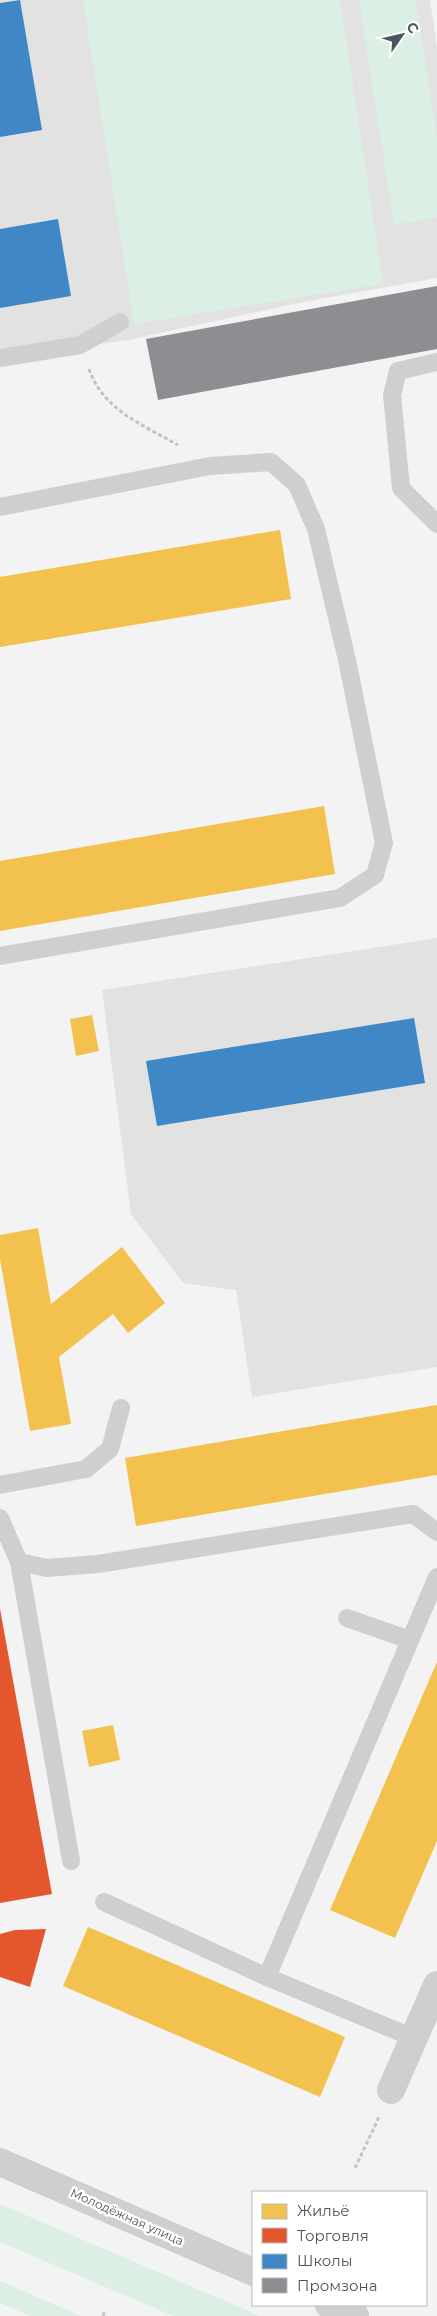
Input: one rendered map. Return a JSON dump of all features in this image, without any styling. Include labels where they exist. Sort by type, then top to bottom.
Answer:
[{"type":"street","points":[[391,2090],[437,1985]]},
{"type":"street","name":"Молодёжная улица","points":[[0,2162],[252,2272]]},
{"type":"street","points":[[331,2306],[355,2316]]},
{"type":"lane","points":[[0,358],[80,345],[120,322]]},
{"type":"lane","points":[[437,362],[398,371],[392,395],[401,488],[437,524]]},
{"type":"lane","points":[[0,508],[210,466],[271,462],[297,485],[316,528],[345,650],[384,843],[375,875],[340,898],[0,956]]},
{"type":"lane","points":[[0,1485],[86,1469],[110,1449],[122,1408]]},
{"type":"lane","points":[[19,1562],[47,1568],[98,1564],[413,1514],[437,1532]]},
{"type":"lane","points":[[0,1518],[19,1562],[71,1860]]},
{"type":"lane","points":[[267,1977],[437,1577]]},
{"type":"lane","points":[[347,1618],[410,1640]]},
{"type":"lane","points":[[104,1902],[267,1977],[414,2038]]},
{"type":"path","points":[[80,345],[92,379],[106,400],[123,415],[185,449],[210,466]]},
{"type":"path","points":[[356,2168],[391,2090]]},
{"type":"path","points":[[103,2316],[105,2310]]},
{"type":"shaded area","points":[[0,0],[430,0],[437,48],[437,278],[303,302],[128,340],[0,358]]},
{"type":"shaded area","points":[[437,938],[437,1367],[252,1397],[236,1290],[183,1283],[131,1214],[102,990]]},
{"type":"green space","points":[[83,0],[340,0],[383,284],[134,324]]},
{"type":"green space","points":[[359,0],[416,0],[437,139],[437,217],[394,225]]},
{"type":"green space","points":[[0,2204],[260,2316],[173,2316],[0,2242]]},
{"type":"green space","points":[[0,2281],[81,2316],[30,2316],[0,2303]]},
{"type":"building: Жильё","points":[[280,530],[291,599],[0,647],[0,577]]},
{"type":"building: Жильё","points":[[324,806],[335,874],[0,931],[0,861]]},
{"type":"building: Жильё","points":[[92,1015],[99,1051],[76,1056],[70,1019]]},
{"type":"building: Жильё","points":[[38,1228],[51,1304],[122,1247],[165,1303],[128,1333],[113,1314],[59,1357],[71,1424],[30,1431],[0,1259],[0,1235]]},
{"type":"building: Жильё","points":[[437,1405],[437,1475],[136,1526],[125,1458]]},
{"type":"building: Жильё","points":[[437,1662],[437,1841],[395,1938],[330,1910]]},
{"type":"building: Жильё","points":[[113,1725],[120,1760],[89,1767],[82,1731]]},
{"type":"building: Жильё","points":[[88,1927],[345,2037],[320,2097],[63,1986]]},
{"type":"building: Торговля","points":[[0,1609],[52,1894],[0,1903]]},
{"type":"building: Торговля","points":[[46,1929],[30,1987],[0,1977],[0,1934],[15,1930]]},
{"type":"building: Школы","points":[[20,0],[42,130],[0,137],[0,3]]},
{"type":"building: Школы","points":[[58,219],[71,296],[0,308],[0,229]]},
{"type":"building: Школы","points":[[414,1018],[425,1083],[157,1126],[146,1061]]},
{"type":"building: Промзона","points":[[437,286],[437,349],[158,400],[146,339]]}]
